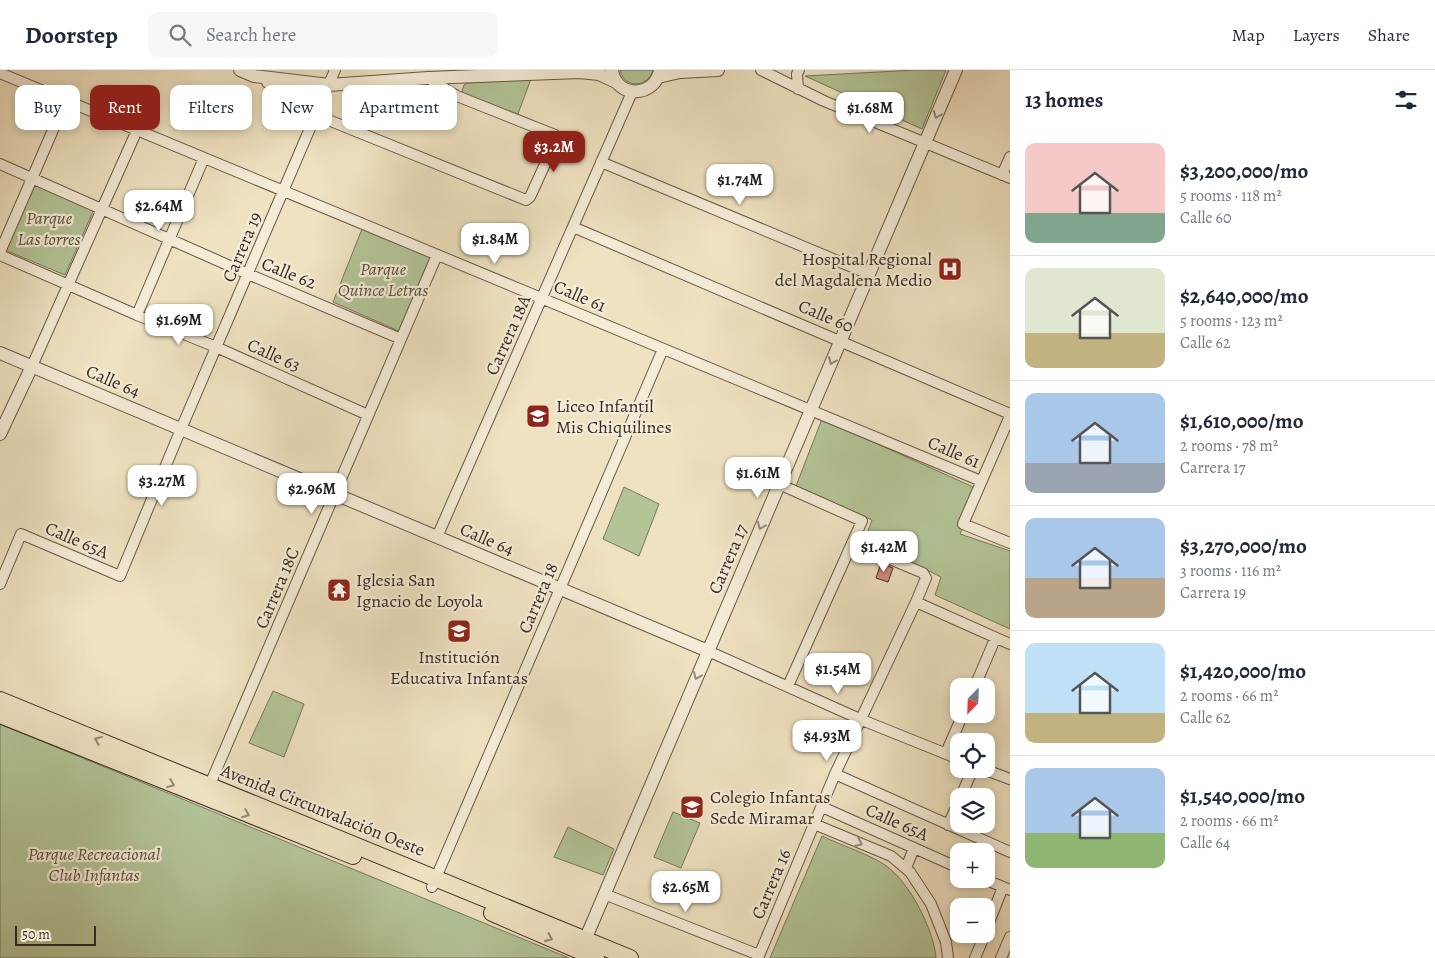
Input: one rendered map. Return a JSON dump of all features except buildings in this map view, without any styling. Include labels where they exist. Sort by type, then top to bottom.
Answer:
[{"type":"main road","name":"Avenida Circunvalación Oeste","points":[[0,700],[208,791],[434,882],[582,945],[630,958]]},
{"type":"main road","name":"Avenida Circunvalación Oeste","points":[[0,715],[208,791]]},
{"type":"main road","name":"Avenida Circunvalación Oeste","points":[[582,945],[596,958]]},
{"type":"street","points":[[240,70],[271,85]]},
{"type":"street","name":"Carrera 19","points":[[329,85],[336,70]]},
{"type":"street","points":[[254,76],[329,85],[466,76],[580,72],[614,76],[622,88],[632,92],[650,88],[659,74],[718,70]]},
{"type":"street","points":[[761,70],[824,102],[1006,177],[1010,157]]},
{"type":"street","points":[[798,90],[797,74],[799,70]]},
{"type":"street","name":"Carrera 17","points":[[582,945],[956,70]]},
{"type":"street","name":"Calle 61","points":[[0,73],[29,85]]},
{"type":"street","points":[[364,130],[526,200],[530,197],[556,140],[555,135],[457,96],[459,86],[466,76]]},
{"type":"street","points":[[428,78],[439,85]]},
{"type":"street","name":"Carrera 18A","points":[[437,537],[632,92]]},
{"type":"street","name":"Calle 61","points":[[80,106],[981,481]]},
{"type":"street","points":[[0,253],[53,130]]},
{"type":"street","name":"Carrera 19","points":[[120,576],[310,130]]},
{"type":"street","points":[[0,434],[134,137]]},
{"type":"street","points":[[137,316],[204,158]]},
{"type":"street","points":[[601,162],[869,274]]},
{"type":"street","name":"Calle 62","points":[[0,164],[248,274],[401,339]]},
{"type":"street","name":"Calle 60","points":[[573,227],[1010,415]]},
{"type":"street","name":"Calle 63","points":[[0,253],[137,316],[216,347],[368,415]]},
{"type":"street","name":"Carrera 18C","points":[[208,791],[437,254]]},
{"type":"street","name":"Carrera 18","points":[[434,882],[663,349]]},
{"type":"street","name":"Calle 64","points":[[0,352],[708,651],[862,720],[950,755]]},
{"type":"street","points":[[1010,415],[963,524],[1010,544]]},
{"type":"street","points":[[779,484],[862,521],[788,686]]},
{"type":"street","name":"Calle 65A","points":[[0,584],[22,534],[120,576]]},
{"type":"street","name":"Carrera 16","points":[[758,957],[836,774],[926,578],[923,573],[852,543]]},
{"type":"street","points":[[916,602],[995,639],[1010,644]]},
{"type":"street","points":[[978,678],[995,639]]},
{"type":"street","points":[[946,753],[959,723]]},
{"type":"street","points":[[995,773],[1010,779]]},
{"type":"street","points":[[836,774],[1010,852]]},
{"type":"street","name":"Calle 65A","points":[[822,807],[950,864]]},
{"type":"street","points":[[948,825],[950,821]]},
{"type":"street","name":"Calle 65A","points":[[814,824],[891,856],[906,868],[931,904],[946,942],[948,958]]},
{"type":"street","points":[[906,868],[914,848]]},
{"type":"street","points":[[995,884],[1007,889],[995,912]]},
{"type":"street","points":[[604,894],[758,957]]},
{"type":"street","points":[[1001,958],[1010,937]]},
{"type":"street","points":[[975,958],[981,943]]},
{"type":"green space","points":[[620,70],[653,70],[646,80],[636,84],[626,81]]},
{"type":"green space","points":[[946,70],[922,129],[805,76]]},
{"type":"green space","points":[[531,79],[516,119],[461,94],[464,85],[468,83]]},
{"type":"green space","name":"Parque Las torres","points":[[32,183],[95,207],[65,275],[5,250]]},
{"type":"green space","name":"Parque Quince Letras","points":[[364,224],[434,254],[401,332],[333,302]]},
{"type":"green space","points":[[822,419],[980,490],[960,534],[1010,551],[1010,629],[935,595],[941,577],[865,539],[872,520],[796,486]]},
{"type":"green space","points":[[624,487],[659,504],[639,556],[603,539]]},
{"type":"green space","points":[[273,691],[304,704],[284,757],[249,743]]},
{"type":"green space","name":"Parque Recreacional Club Infantas","points":[[0,724],[569,958],[0,958]]},
{"type":"green space","points":[[673,812],[700,823],[681,868],[654,857]]},
{"type":"green space","points":[[568,827],[614,849],[603,875],[554,857]]},
{"type":"green space","points":[[822,836],[871,857],[894,872],[903,882],[919,907],[931,934],[936,958],[770,958]]},
{"type":"place","name":"Hospital Regional del Magdalena Medio","points":[[950,269]]},
{"type":"place","name":"Liceo Infantil Mis Chiquilines","points":[[538,416]]},
{"type":"place","name":"Iglesia San Ignacio de Loyola","points":[[339,590]]},
{"type":"place","name":"Institución Educativa Infantas","points":[[459,631]]},
{"type":"place","name":"Colegio Infantas Sede Miramar","points":[[692,807]]}]
